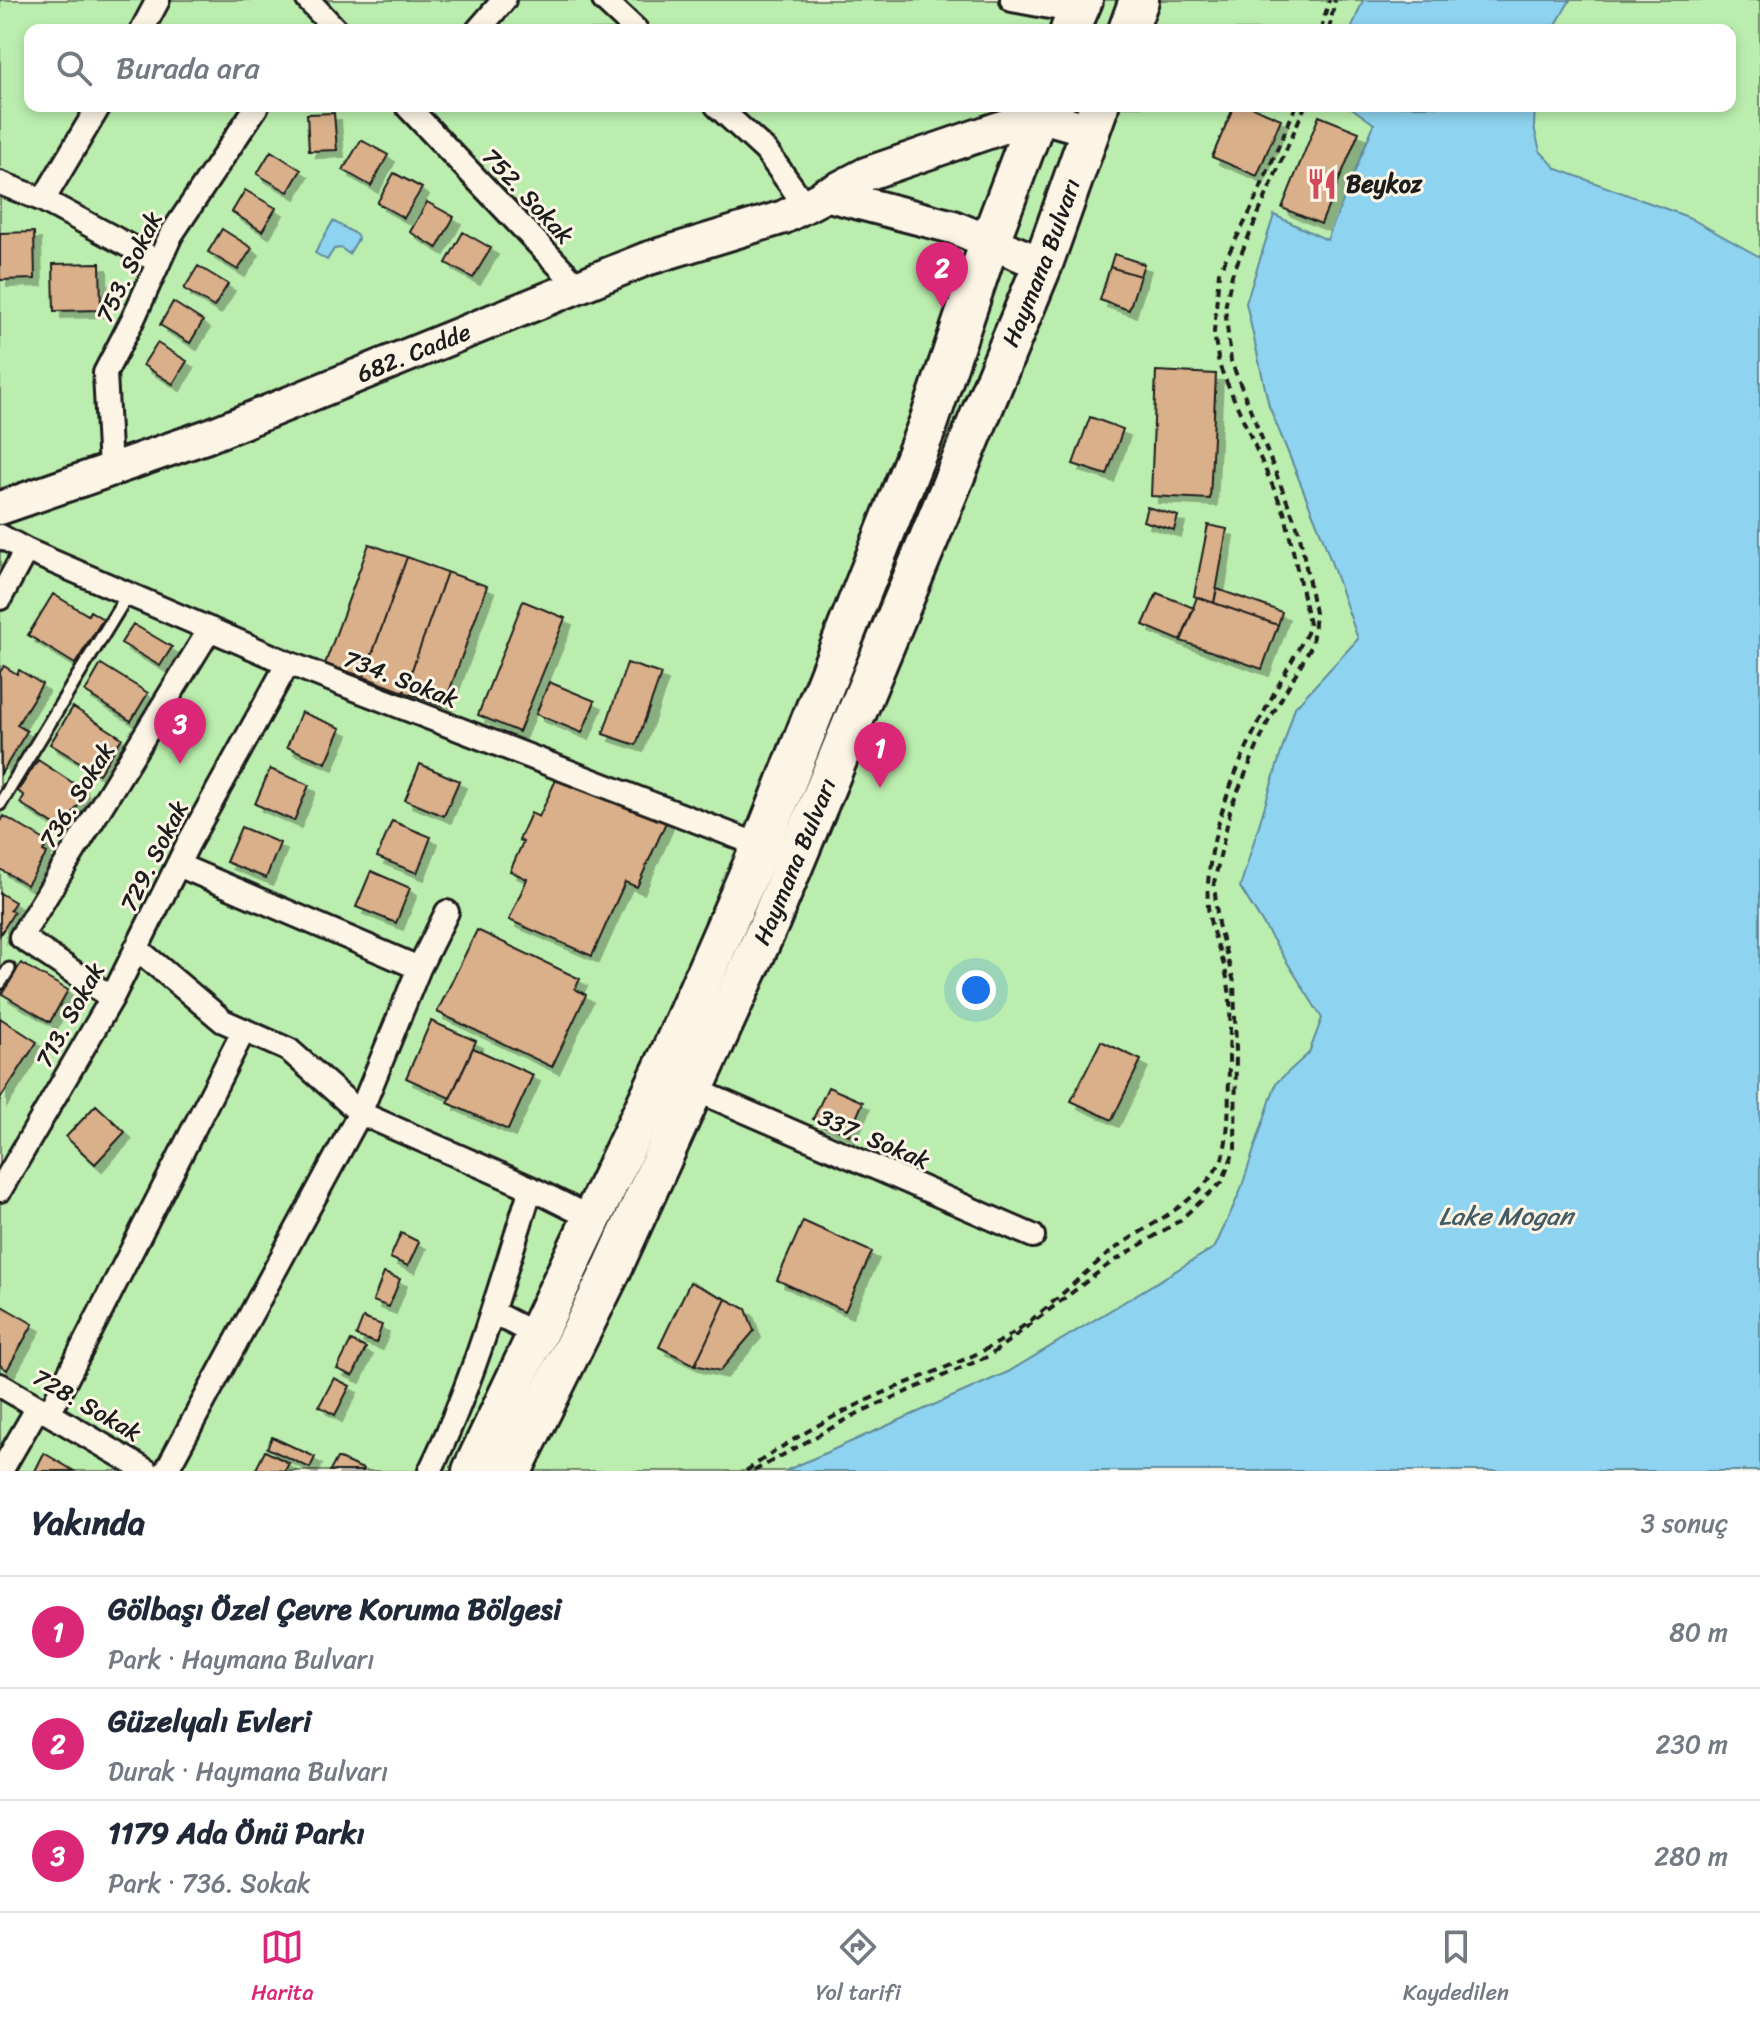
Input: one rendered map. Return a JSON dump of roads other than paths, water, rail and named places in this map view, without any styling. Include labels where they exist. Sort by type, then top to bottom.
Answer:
[{"type":"highway","points":[[1130,24],[1139,0]]},
{"type":"highway","name":"Haymana Bulvarı","points":[[472,1471],[593,1219],[761,846],[929,422],[990,241],[1038,112]]},
{"type":"highway","name":"Haymana Bulvarı","points":[[512,1471],[612,1269],[775,909],[1043,264],[1095,118]]},
{"type":"main road","name":"682. Cadde","points":[[0,508],[208,436],[646,259],[784,217],[866,174],[1034,112]]},
{"type":"main road","points":[[1053,112],[1095,118]]},
{"type":"main road","points":[[815,199],[909,214],[990,241],[1043,264]]},
{"type":"street","points":[[145,24],[158,0]]},
{"type":"street","points":[[483,24],[504,0]]},
{"type":"street","points":[[604,0],[630,24]]},
{"type":"street","points":[[1012,0],[1077,14]]},
{"type":"street","points":[[43,200],[95,112]]},
{"type":"street","name":"753. Sokak","points":[[110,470],[105,373],[171,235],[253,112]]},
{"type":"street","name":"752. Sokak","points":[[415,112],[578,286]]},
{"type":"street","points":[[724,112],[815,199]]},
{"type":"street","points":[[0,183],[43,200],[159,262]]},
{"type":"street","name":"734. Sokak","points":[[0,536],[288,663],[761,846]]},
{"type":"street","points":[[0,598],[26,550]]},
{"type":"street","name":"736. Sokak","points":[[112,998],[21,937],[210,629]]},
{"type":"street","name":"729. Sokak","points":[[136,948],[288,663]]},
{"type":"street","points":[[178,865],[419,968]]},
{"type":"street","points":[[166,1471],[360,1113],[419,968],[447,912]]},
{"type":"street","points":[[136,948],[223,1021],[289,1050],[360,1113],[531,1188],[593,1219]]},
{"type":"street","name":"713. Sokak","points":[[0,1190],[112,998],[136,948]]},
{"type":"street","points":[[1,1471],[43,1410],[244,1030]]},
{"type":"street","name":"337. Sokak","points":[[694,1089],[1033,1236]]},
{"type":"street","points":[[430,1471],[447,1436],[492,1312],[531,1188]]},
{"type":"street","points":[[492,1312],[538,1336]]},
{"type":"street","name":"728. Sokak","points":[[0,1385],[147,1471]]},
{"type":"lane","points":[[0,804],[128,594]]},
{"type":"lane","points":[[0,983],[9,969]]},
{"type":"water","points":[[1363,0],[1570,0],[1556,24],[1353,24]]},
{"type":"water","name":"Lake Mogan","points":[[1357,112],[1535,112],[1534,127],[1540,151],[1557,169],[1688,217],[1760,257],[1760,1471],[785,1471],[1008,1372],[1215,1247],[1240,1192],[1276,1083],[1309,1053],[1322,1018],[1240,887],[1295,707],[1358,639],[1322,536],[1269,406],[1246,303],[1274,215],[1327,240],[1374,124]]},
{"type":"water","points":[[333,221],[357,235],[358,239],[349,254],[341,248],[334,249],[327,260],[315,253]]},
{"type":"place","name":"Beykoz","points":[[1322,184]]},
{"type":"place","name":"Güzelyalı Evleri","points":[[942,308]]},
{"type":"place","name":"1179 Ada Önü Parkı","points":[[180,764]]},
{"type":"place","name":"Gölbaşı Özel Çevre Koruma Bölgesi","points":[[880,788]]}]
